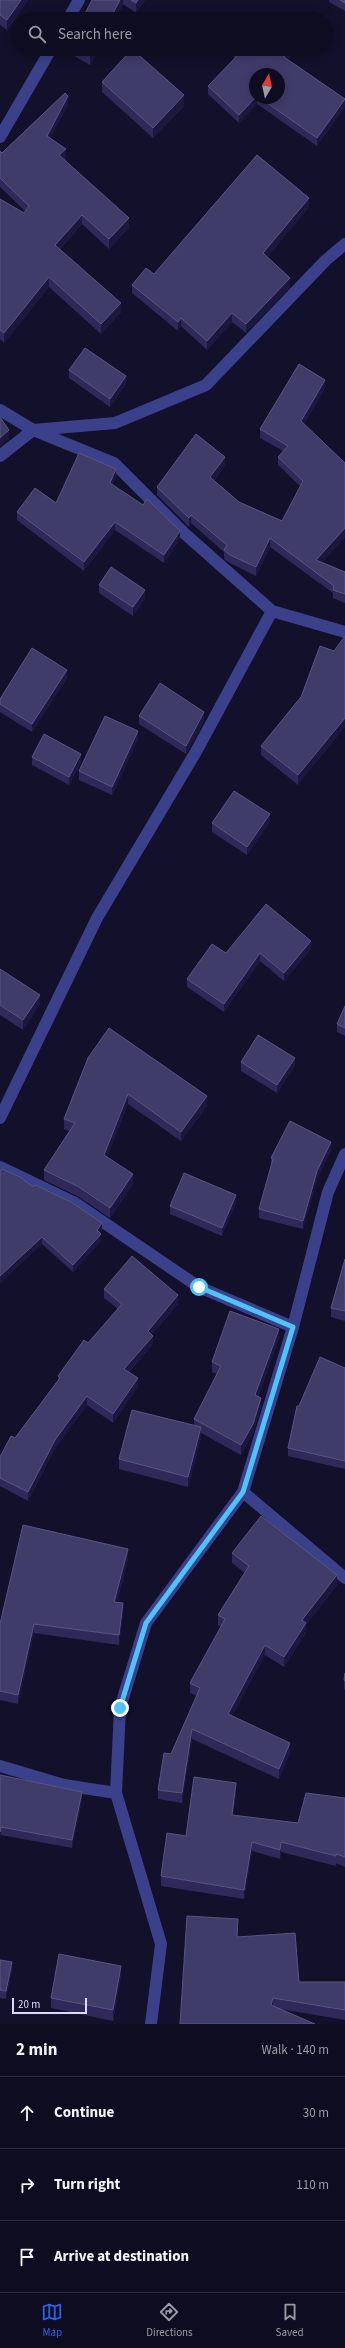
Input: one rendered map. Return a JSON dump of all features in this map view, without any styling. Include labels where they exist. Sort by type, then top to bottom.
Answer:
[{"type":"street","points":[[72,12],[79,0]]},
{"type":"street","points":[[0,137],[47,56]]},
{"type":"street","points":[[0,456],[33,430],[115,423],[206,385],[326,260],[345,244]]},
{"type":"street","points":[[0,410],[33,430],[114,463],[184,533],[272,611],[345,632]]},
{"type":"street","points":[[0,1118],[97,918],[197,750],[272,611]]},
{"type":"street","points":[[151,2024],[161,1944],[116,1793],[120,1708],[146,1623],[243,1492],[293,1327],[328,1192],[345,1154]]},
{"type":"street","points":[[0,1167],[75,1203],[199,1287],[293,1327]]},
{"type":"street","points":[[243,1492],[345,1578]]},
{"type":"street","points":[[0,1766],[64,1785],[116,1793]]},
{"type":"building","points":[[0,0],[21,0],[7,20],[0,15]]},
{"type":"building","points":[[92,0],[120,0],[114,12],[86,12]]},
{"type":"building","points":[[131,0],[138,0],[136,3]]},
{"type":"building","points":[[126,56],[140,56],[184,95],[153,128],[102,82]]},
{"type":"building","points":[[237,56],[285,56],[284,57],[345,99],[317,138],[269,104],[285,104],[285,68],[249,68],[249,104],[239,115],[208,86]]},
{"type":"building","points":[[65,93],[68,96],[47,136],[66,149],[59,155],[129,218],[109,239],[82,215],[55,245],[121,303],[101,324],[49,277],[4,333],[0,330],[0,199],[24,213],[29,206],[0,178],[0,151],[2,153]]},
{"type":"building","points":[[257,155],[309,198],[263,253],[290,278],[246,324],[232,313],[207,341],[181,318],[178,322],[132,285],[146,268],[154,274]]},
{"type":"building","points":[[85,348],[126,376],[110,399],[69,370]]},
{"type":"building","points":[[299,364],[325,380],[301,421],[345,463],[345,528],[316,560],[345,572],[345,594],[333,590],[334,586],[270,538],[256,567],[230,555],[224,550],[227,545],[191,515],[189,518],[157,487],[196,434],[225,457],[210,477],[239,502],[282,521],[303,481],[278,457],[288,446],[260,429]]},
{"type":"building","points":[[0,417],[9,430],[0,438]]},
{"type":"building","points":[[79,453],[116,469],[110,483],[143,505],[147,499],[180,531],[164,555],[115,522],[84,562],[17,512],[35,488],[56,503]]},
{"type":"building","points":[[111,567],[145,590],[133,607],[99,585]]},
{"type":"building","points":[[345,636],[345,718],[298,775],[261,746],[301,697],[320,646],[334,651]]},
{"type":"building","points":[[32,648],[67,670],[32,724],[0,704],[0,699]]},
{"type":"building","points":[[160,683],[204,712],[186,746],[139,716]]},
{"type":"building","points":[[105,716],[138,731],[112,787],[79,771]]},
{"type":"building","points":[[44,734],[81,754],[69,777],[32,757]]},
{"type":"building","points":[[234,791],[270,814],[247,847],[212,823]]},
{"type":"building","points":[[266,904],[311,941],[284,973],[260,953],[224,1004],[187,979],[212,944],[226,953]]},
{"type":"building","points":[[0,969],[40,995],[23,1020],[0,1005]]},
{"type":"building","points":[[345,1006],[345,1028],[337,1024]]},
{"type":"building","points":[[109,1028],[207,1096],[181,1132],[128,1094],[104,1155],[133,1174],[110,1208],[79,1187],[44,1170],[75,1123],[64,1119],[88,1058]]},
{"type":"building","points":[[258,1035],[295,1058],[277,1085],[241,1062]]},
{"type":"building","points":[[290,1121],[331,1142],[317,1171],[303,1221],[259,1209],[273,1159],[271,1158]]},
{"type":"building","points":[[2,1169],[20,1177],[33,1187],[35,1185],[71,1202],[102,1223],[97,1230],[101,1234],[73,1265],[42,1237],[0,1276],[0,1171]]},
{"type":"building","points":[[184,1173],[236,1195],[222,1228],[170,1206]]},
{"type":"building","points":[[132,1256],[178,1295],[148,1331],[153,1336],[124,1369],[138,1378],[113,1414],[87,1396],[55,1440],[28,1492],[0,1478],[0,1457],[11,1436],[15,1438],[60,1378],[58,1376],[84,1340],[88,1343],[122,1304],[104,1289]]},
{"type":"building","points":[[345,1259],[345,1311],[331,1308]]},
{"type":"building","points":[[230,1311],[279,1329],[255,1395],[261,1398],[253,1424],[241,1445],[194,1419],[221,1366],[212,1362]]},
{"type":"building","points":[[320,1357],[345,1368],[345,1461],[288,1448],[297,1406],[299,1406]]},
{"type":"building","points":[[132,1410],[201,1427],[188,1477],[119,1459]]},
{"type":"building","points":[[261,1516],[337,1575],[302,1620],[306,1623],[284,1657],[265,1645],[228,1714],[290,1743],[279,1769],[192,1729],[182,1793],[158,1790],[164,1753],[171,1754],[200,1688],[190,1683],[225,1619],[218,1615],[249,1566],[232,1553]]},
{"type":"building","points":[[23,1525],[128,1549],[114,1602],[123,1603],[119,1635],[34,1624],[18,1695],[0,1691],[0,1624]]},
{"type":"building","points":[[0,1775],[82,1792],[72,1840],[1,1827],[0,1832]]},
{"type":"building","points":[[194,1777],[236,1783],[232,1815],[298,1823],[306,1793],[345,1798],[345,1857],[281,1842],[280,1850],[252,1842],[244,1890],[161,1876],[167,1833],[186,1836]]},
{"type":"building","points":[[187,1916],[238,1919],[237,1937],[295,1933],[299,1982],[345,1982],[345,2010],[273,1998],[271,2005],[315,2024],[180,2024]]},
{"type":"building","points":[[59,1954],[121,1966],[113,2010],[51,1998]]},
{"type":"building","points":[[0,1960],[12,1962],[6,1991],[0,1990]]},
{"type":"route","points":[[120,1708],[146,1623],[243,1492],[293,1327],[199,1287]]}]
